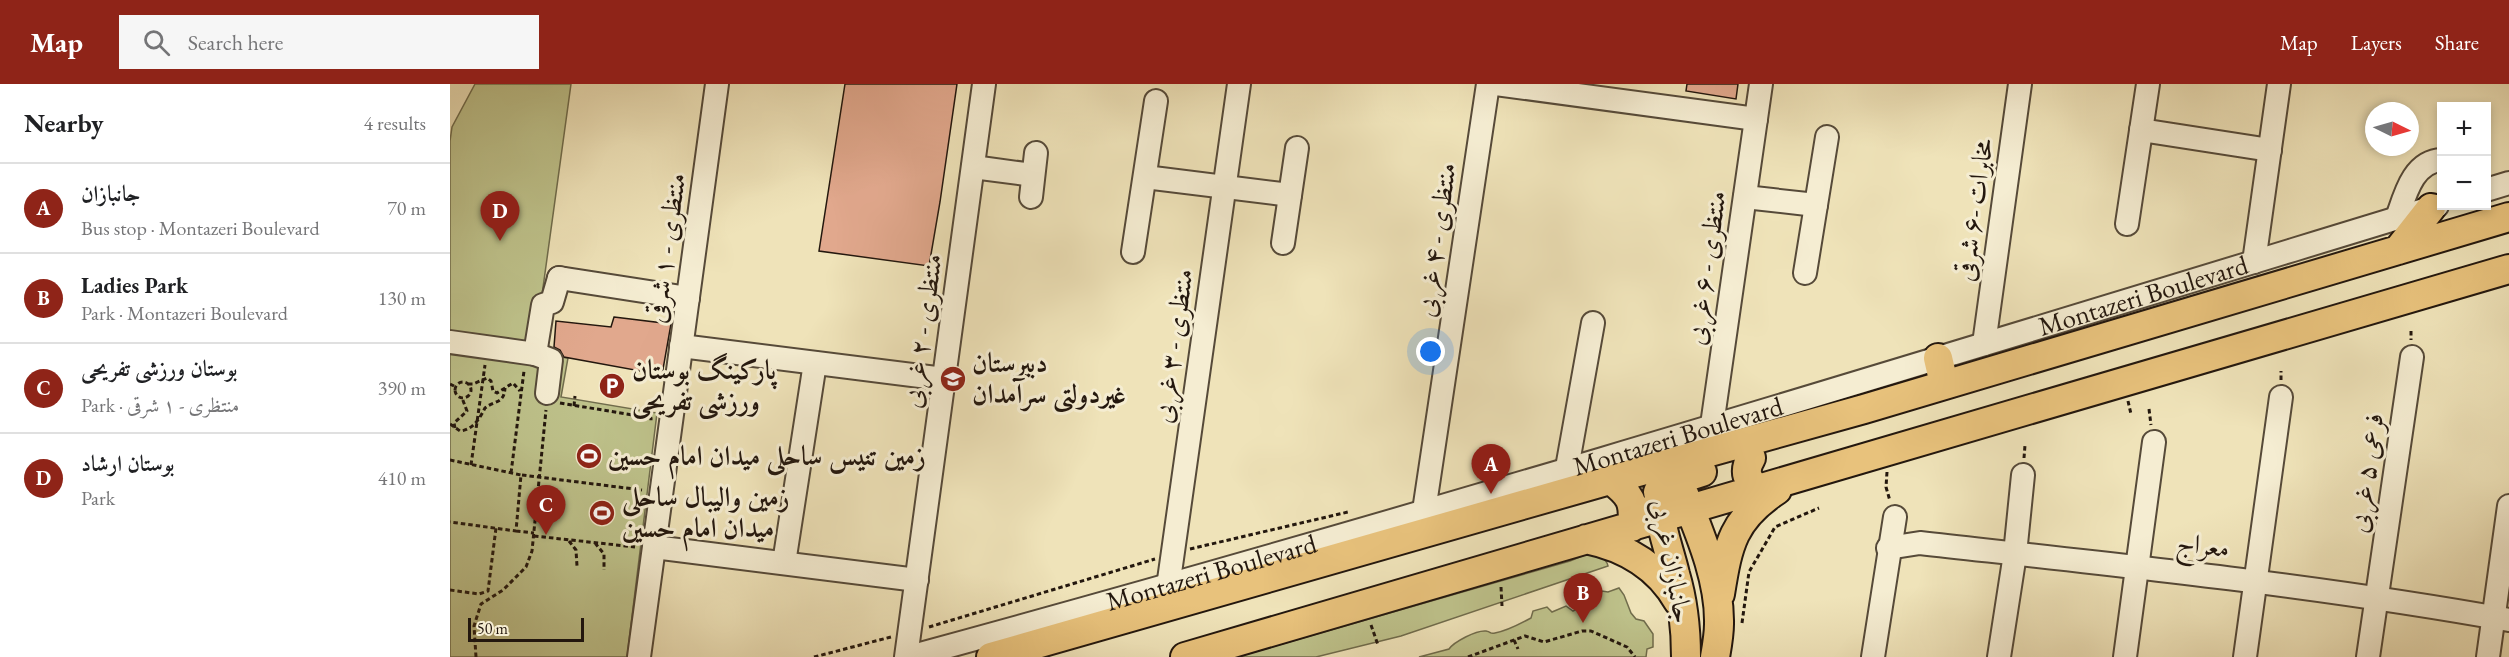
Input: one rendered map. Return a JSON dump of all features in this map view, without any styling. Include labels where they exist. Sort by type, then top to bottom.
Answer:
[{"type":"main road","points":[[2398,250],[2436,206]]},
{"type":"main road","name":"Montazeri Boulevard","points":[[991,657],[1611,480],[1664,484],[1864,409],[1941,371],[2398,250],[2509,217]]},
{"type":"main road","points":[[1691,511],[2509,268]]},
{"type":"main road","points":[[1664,484],[1824,436],[1864,409]]},
{"type":"main road","points":[[1751,458],[1746,467],[1747,473],[1750,483],[1759,489]]},
{"type":"main road","points":[[1611,480],[1628,493],[1633,512],[1632,527]]},
{"type":"main road","points":[[1718,605],[1732,538],[1743,518],[1757,503],[1792,480]]},
{"type":"main road","name":"Montazeri Boulevard","points":[[1185,657],[1632,527],[1664,484]]},
{"type":"main road","name":"جانبازان غربی","points":[[1664,484],[1691,511],[1711,568],[1718,605],[1719,626],[1715,657]]},
{"type":"main road","name":"جانبازان غربی","points":[[1664,484],[1676,574],[1685,619],[1686,657]]},
{"type":"main road","points":[[1586,539],[1612,544],[1640,560],[1669,586],[1685,619]]},
{"type":"main road","points":[[1685,619],[1688,577],[1691,570],[1696,564],[1703,563],[1711,568]]},
{"type":"street","name":"منتظری - ۱ شرقی","points":[[639,657],[644,551],[681,346],[717,84]]},
{"type":"street","name":"منتظری - ۲ غربی","points":[[907,657],[984,84]]},
{"type":"street","name":"منتظری - ۳ غربی","points":[[1168,587],[1239,84]]},
{"type":"street","name":"منتظری - ۴ غربی","points":[[1424,511],[1488,84]]},
{"type":"street","points":[[1496,84],[1631,93],[1756,119]]},
{"type":"street","name":"منتظری - ۶ غربی","points":[[1712,425],[1761,84]]},
{"type":"street","name":"مخابرات -۶ شرقی","points":[[1984,344],[2020,84]]},
{"type":"street","points":[[2127,224],[2148,84]]},
{"type":"street","points":[[2254,262],[2279,84]]},
{"type":"street","points":[[1133,252],[1156,101]]},
{"type":"street","points":[[2141,130],[2270,150]]},
{"type":"street","points":[[1805,273],[1827,136]]},
{"type":"street","points":[[1283,243],[1297,148]]},
{"type":"street","points":[[2397,218],[2411,183],[2419,170],[2425,165],[2437,161]]},
{"type":"street","points":[[973,167],[1034,175]]},
{"type":"street","points":[[1144,177],[1290,195]]},
{"type":"street","points":[[1745,197],[1816,205]]},
{"type":"street","name":"Montazeri Boulevard","points":[[907,657],[1168,587],[1341,525],[1424,511],[1712,425],[1941,371],[1984,344],[2436,206]]},
{"type":"street","points":[[530,353],[543,305],[552,302],[561,279],[688,298]]},
{"type":"street","points":[[1567,468],[1593,323]]},
{"type":"street","points":[[450,342],[530,353],[551,360],[550,399]]},
{"type":"street","points":[[681,346],[944,379]]},
{"type":"street","name":"فرعی ۵ غربی","points":[[2368,657],[2412,357]]},
{"type":"street","points":[[784,563],[815,363]]},
{"type":"street","points":[[2245,657],[2280,397]]},
{"type":"street","points":[[2124,657],[2154,442]]},
{"type":"street","points":[[1999,657],[2015,554],[2023,475]]},
{"type":"street","points":[[2488,657],[2502,618],[2509,506]]},
{"type":"street","points":[[1873,657],[1888,548],[1895,517]]},
{"type":"street","name":"معراج","points":[[1888,548],[1920,543],[2137,566],[2256,580],[2502,618]]},
{"type":"street","points":[[644,551],[784,563],[916,580]]},
{"type":"path","points":[[471,465],[488,347]]},
{"type":"path","points":[[511,473],[521,393],[530,353]]},
{"type":"path","points":[[456,387],[461,383],[489,380],[493,391],[497,393],[508,384],[513,384],[521,393]]},
{"type":"path","points":[[450,384],[456,387]]},
{"type":"path","points":[[462,398],[469,395],[471,389],[468,384]]},
{"type":"path","points":[[456,387],[457,395],[462,398],[467,411],[454,423],[456,429]]},
{"type":"path","points":[[450,424],[456,429],[465,431],[482,417],[489,405],[501,401],[505,396],[505,388]]},
{"type":"path","points":[[574,406],[575,396]]},
{"type":"path","points":[[476,657],[474,626],[481,604],[503,590],[526,567],[534,534],[550,399],[574,406],[651,418],[651,424]]},
{"type":"path","points":[[642,417],[644,409]]},
{"type":"path","points":[[450,460],[539,479],[642,490]]},
{"type":"path","points":[[516,531],[522,475]]},
{"type":"path","points":[[641,501],[643,482]]},
{"type":"path","points":[[1742,625],[1749,572],[1775,527],[1819,508]]},
{"type":"path","points":[[814,657],[910,630],[937,625],[1173,554],[1341,525],[1348,512]]},
{"type":"path","points":[[450,522],[635,547],[644,551]]},
{"type":"path","points":[[493,597],[488,591],[496,528]]},
{"type":"path","points":[[568,539],[576,550],[577,566]]},
{"type":"path","points":[[594,542],[603,554],[604,570]]},
{"type":"path","points":[[1499,565],[1502,606]]},
{"type":"path","points":[[450,590],[479,594],[488,591]]},
{"type":"path","points":[[1364,604],[1378,645]]},
{"type":"path","points":[[1468,657],[1525,636],[1544,642],[1582,631],[1591,631],[1627,647],[1635,657]]},
{"type":"path","points":[[1514,640],[1518,649]]},
{"type":"green space","points":[[475,84],[571,84],[534,353],[450,341],[450,141],[452,127]]},
{"type":"green space","points":[[450,343],[568,358],[561,397],[657,413],[627,657],[450,657]]},
{"type":"green space","points":[[1587,554],[1603,558],[1608,566],[1401,636],[1316,657],[1237,657],[1570,561]]},
{"type":"green space","points":[[1619,588],[1631,613],[1636,619],[1644,621],[1653,634],[1653,647],[1647,649],[1646,657],[1419,657],[1449,649],[1460,640],[1477,632],[1493,633],[1509,629],[1531,618],[1533,611],[1547,607],[1552,612],[1566,606],[1573,611],[1584,605],[1586,600],[1598,597],[1602,591],[1608,592]]},
{"type":"building","points":[[845,84],[957,84],[929,266],[819,251]]},
{"type":"building","points":[[1687,84],[1738,84],[1736,99],[1686,91]]},
{"type":"building","points":[[614,317],[671,324],[662,375],[564,357],[560,350],[554,347],[556,321],[611,327]]},
{"type":"place","name":"بوستان ارشاد","points":[[500,241]]},
{"type":"place","name":"دبیرستان غیردولتی سرآمدان","points":[[953,379]]},
{"type":"place","name":"پارکینگ بوستان ورزشی تفریحی","points":[[612,386]]},
{"type":"place","name":"زمین تنیس ساحلی میدان امام حسین","points":[[589,456]]},
{"type":"place","name":"جانبازان","points":[[1491,494]]},
{"type":"place","name":"زمین والیبال ساحلی میدان امام حسین","points":[[602,513]]},
{"type":"place","name":"بوستان ورزشی تفریحی","points":[[546,535]]},
{"type":"place","name":"Ladies Park","points":[[1583,623]]}]
